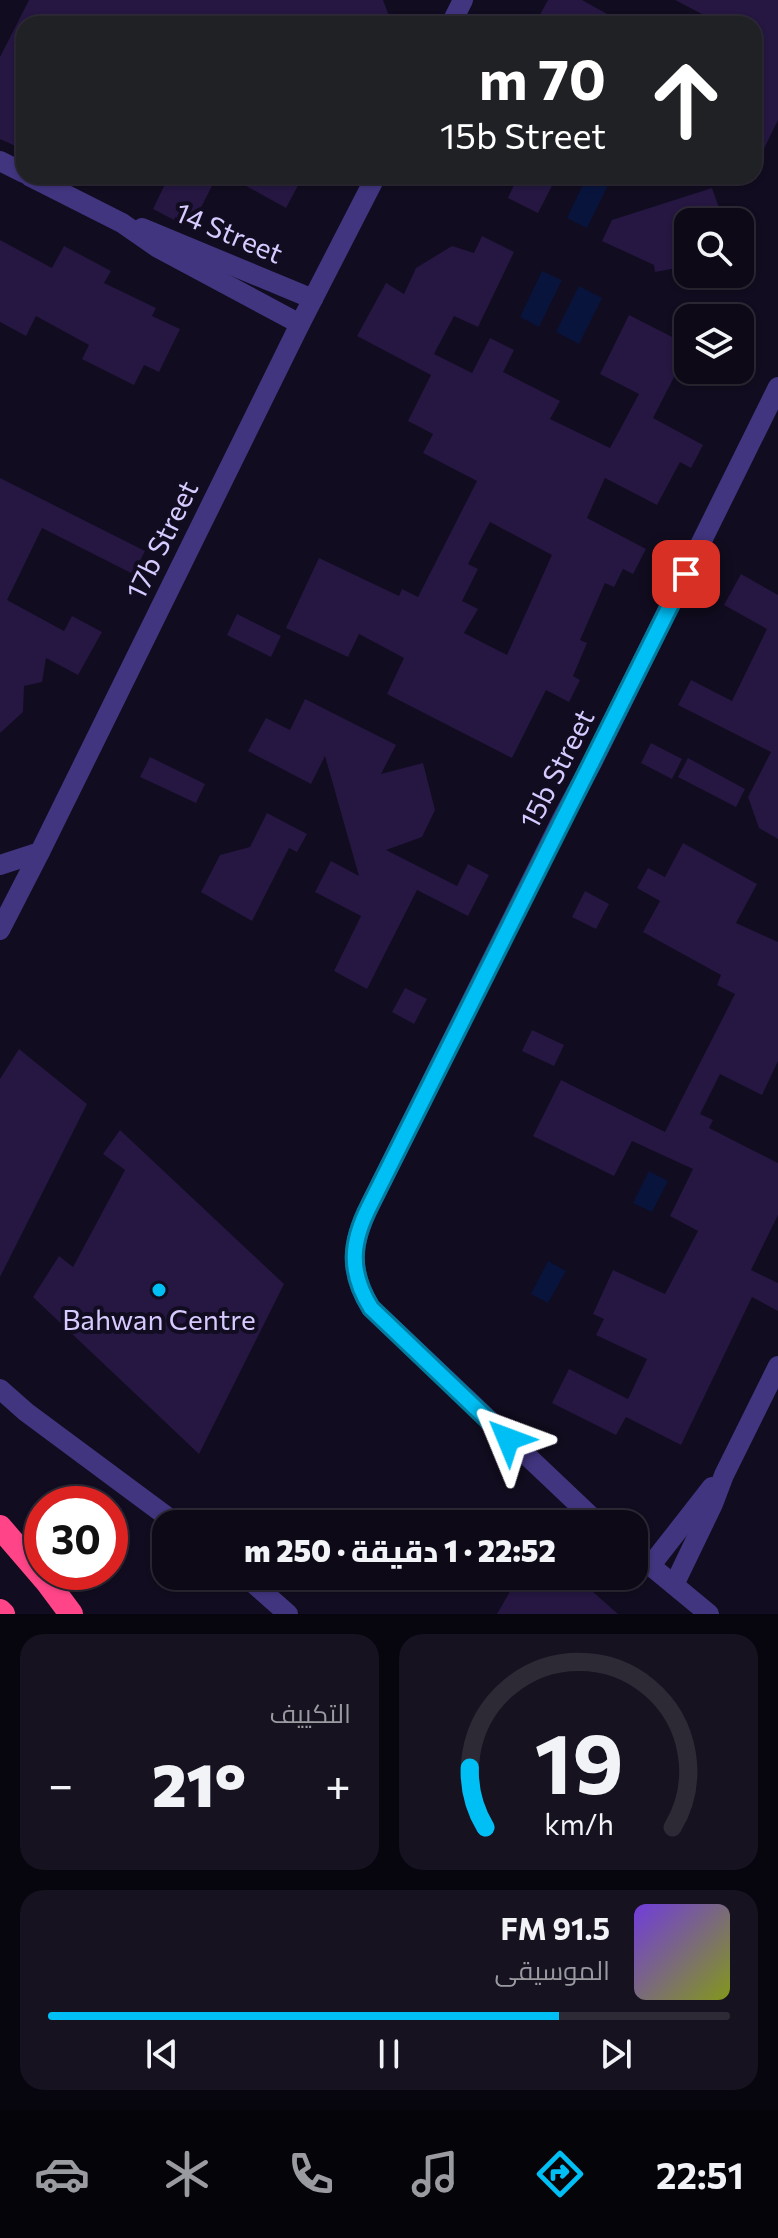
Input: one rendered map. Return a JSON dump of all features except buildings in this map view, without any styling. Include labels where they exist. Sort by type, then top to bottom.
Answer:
[{"type":"highway","points":[[0,1527],[71,1614]]},
{"type":"street","name":"14 Street","points":[[44,184],[122,223],[158,248],[300,324]]},
{"type":"street","name":"17b Street","points":[[0,930],[372,184]]},
{"type":"street","name":"14 Street","points":[[122,223],[164,236],[313,299]]},
{"type":"street","name":"15b Street","points":[[584,1510],[371,1308],[358,1281],[355,1266],[357,1235],[778,387]]},
{"type":"street","points":[[0,865],[40,852]]},
{"type":"street","points":[[674,1585],[778,1366]]},
{"type":"street","points":[[0,1389],[26,1412],[158,1510]]},
{"type":"street","points":[[651,1565],[706,1493],[724,1475]]},
{"type":"street","points":[[648,1563],[709,1614]]},
{"type":"street","points":[[261,1590],[288,1614]]},
{"type":"water","points":[[583,184],[608,185],[587,228],[567,218]]},
{"type":"water","points":[[542,271],[562,280],[539,327],[520,317]]},
{"type":"water","points":[[579,286],[602,298],[579,344],[556,332]]},
{"type":"water","points":[[649,1171],[668,1181],[652,1212],[633,1203]]},
{"type":"water","points":[[548,1261],[566,1271],[548,1303],[531,1294]]},
{"type":"place","name":"Bahwan Centre","points":[[159,1290]]},
{"type":"route","points":[[508,1439],[371,1308],[363,1295],[355,1266],[357,1235],[686,574]]}]
